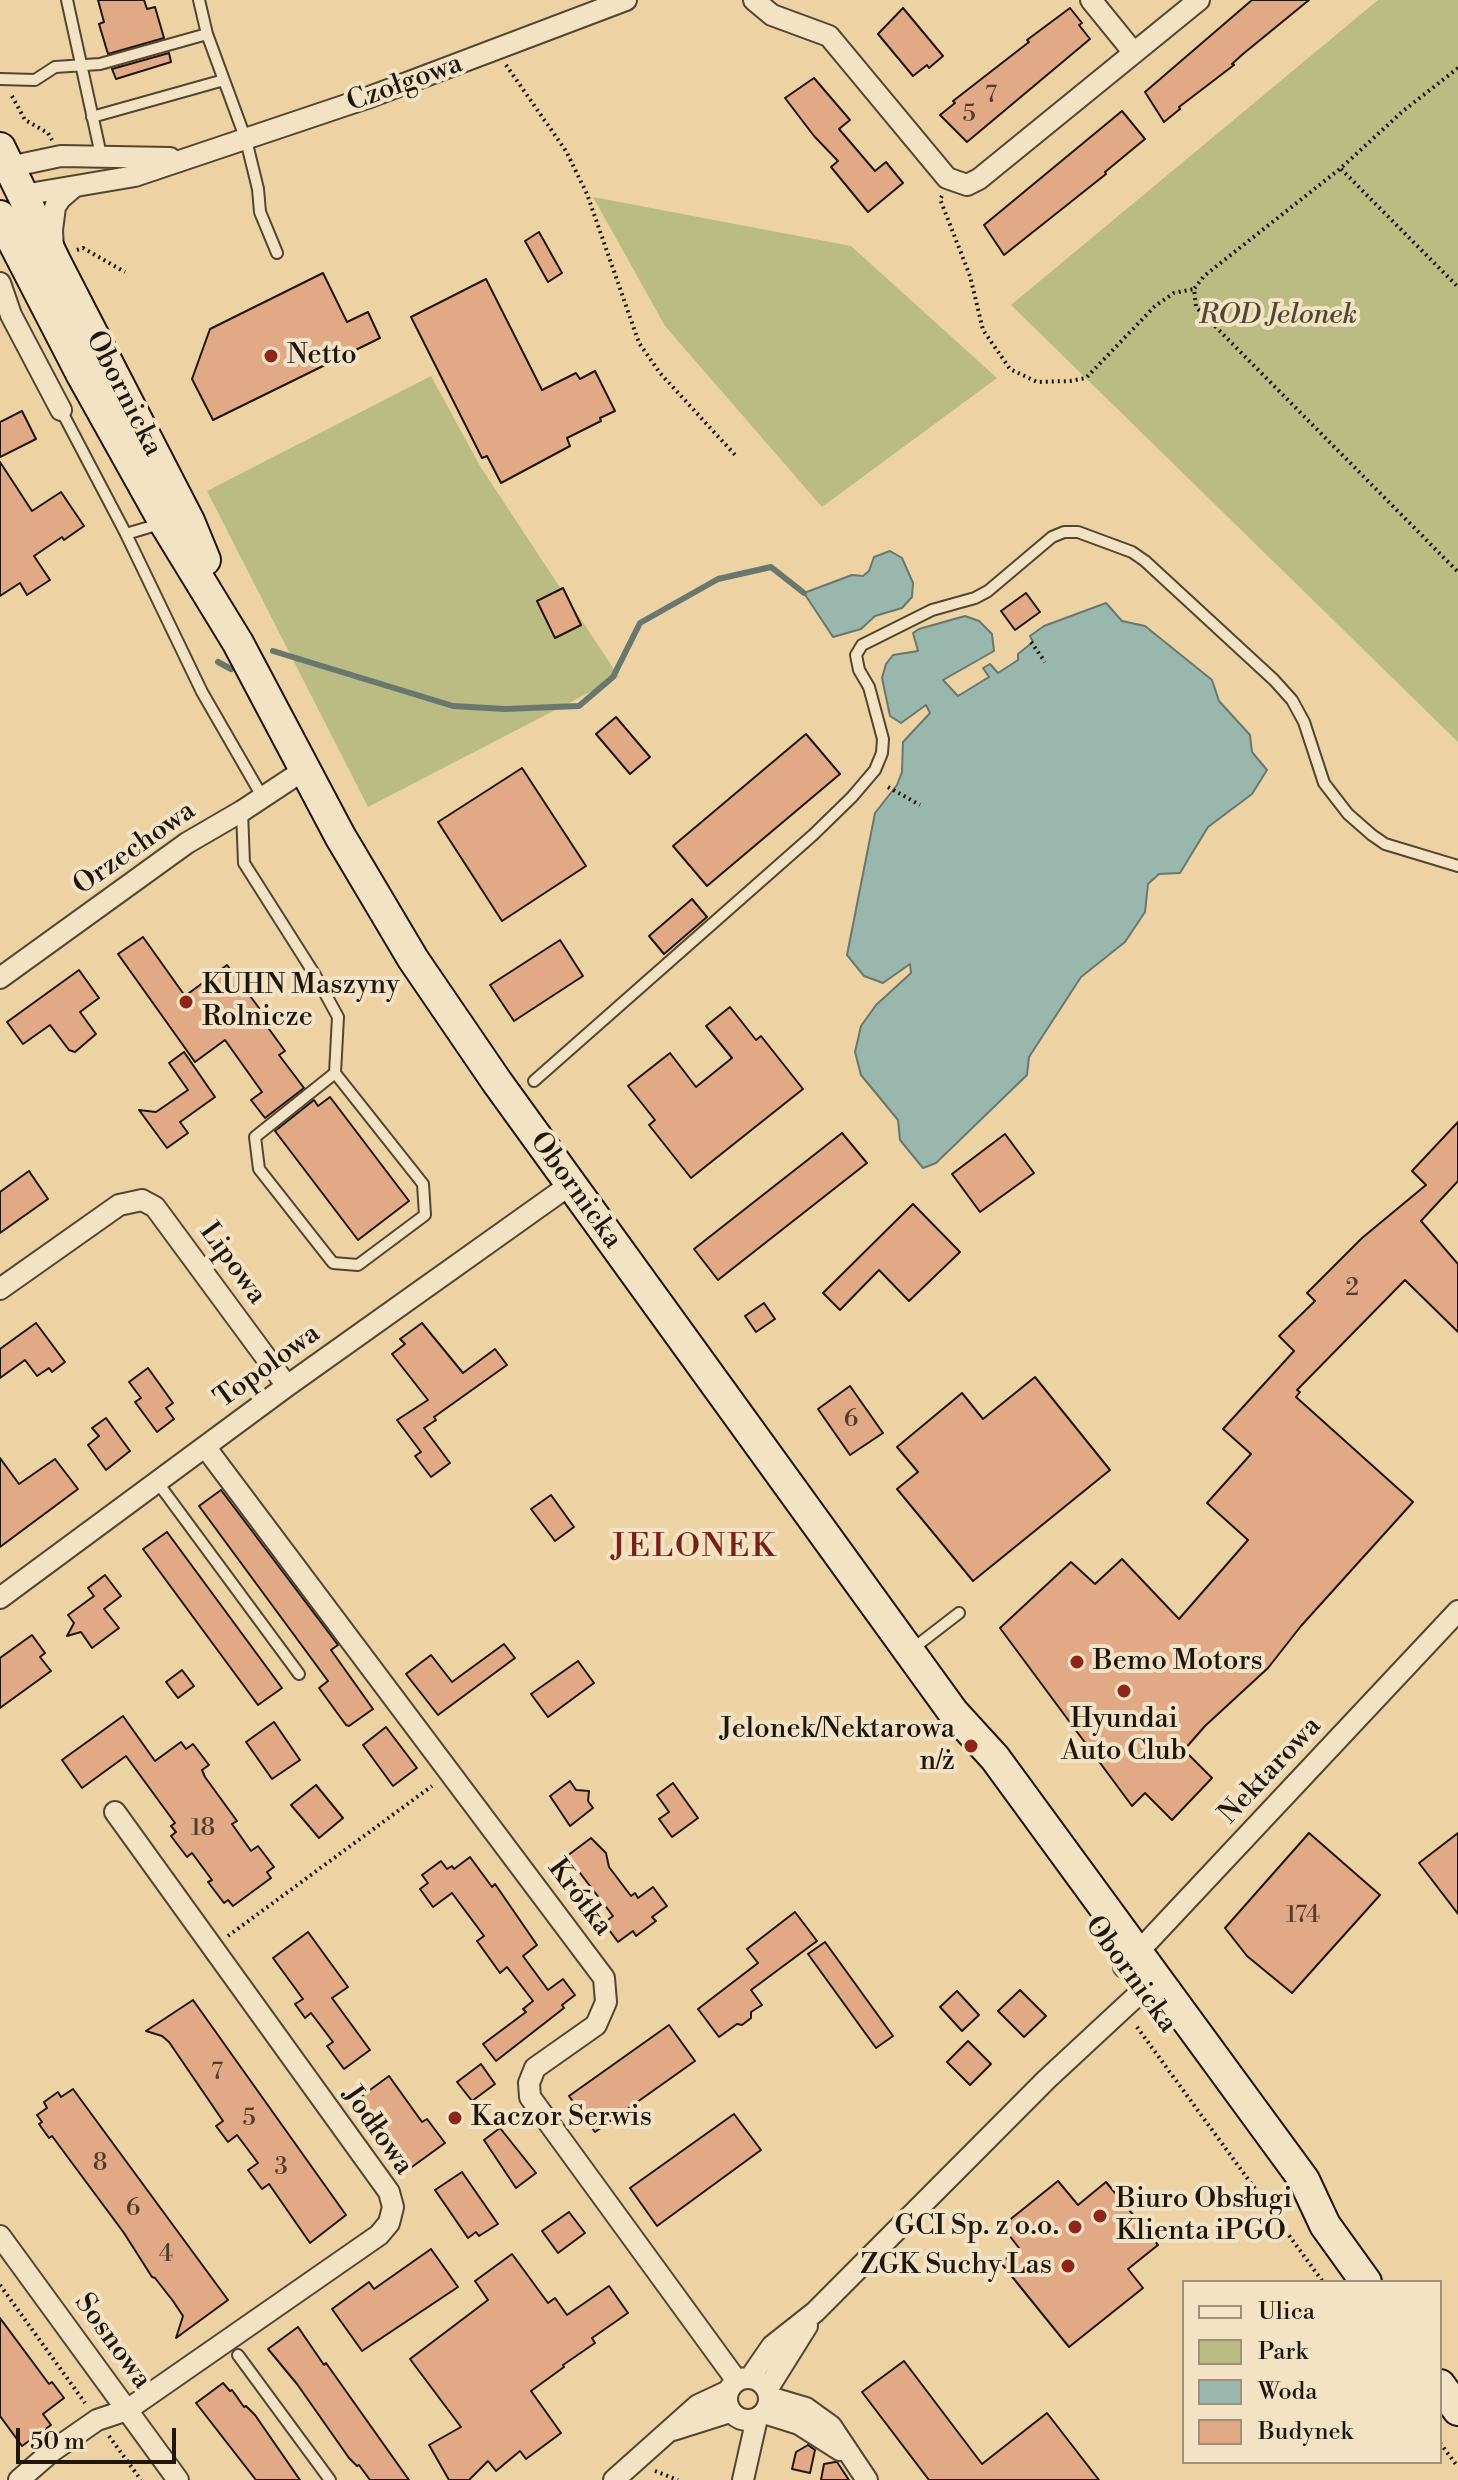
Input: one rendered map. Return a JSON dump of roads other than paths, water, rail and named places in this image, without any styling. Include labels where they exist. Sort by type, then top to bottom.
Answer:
[{"type":"main road","name":"Obornicka","points":[[3,162],[12,197],[64,257],[189,521],[238,643]]},
{"type":"main road","name":"Obornicka","points":[[4,223],[82,375],[164,522],[238,643],[372,893],[413,959],[571,1184],[953,1712],[995,1758],[1140,1972],[1304,2180],[1325,2225],[1365,2280]]},
{"type":"main road","points":[[1442,2388],[1458,2410]]},
{"type":"street","name":"Czołgowa","points":[[12,197],[135,176],[246,140],[626,0]]},
{"type":"street","points":[[754,0],[772,15],[829,36],[947,178],[967,185],[979,179],[1199,0]]},
{"type":"street","points":[[1091,0],[1134,53]]},
{"type":"street","name":"Czołgowa","points":[[3,162],[61,156],[182,159]]},
{"type":"street","points":[[64,257],[52,230],[55,207],[74,187]]},
{"type":"street","points":[[0,283],[11,315],[61,410]]},
{"type":"street","name":"Orzechowa","points":[[0,978],[187,843],[304,770]]},
{"type":"street","name":"Topolowa","points":[[0,1598],[287,1386],[571,1184]]},
{"type":"street","name":"Lipowa","points":[[0,1289],[119,1205],[142,1200],[155,1207],[287,1386]]},
{"type":"street","name":"Krótka","points":[[206,1448],[604,1978],[606,2002],[596,2025],[535,2068],[529,2083],[530,2097],[749,2400]]},
{"type":"street","name":"Nektarowa","points":[[749,2400],[772,2346],[815,2312],[1047,2079],[1458,1611]]},
{"type":"street","name":"Jodłowa","points":[[115,1812],[389,2192],[393,2207],[389,2223],[379,2235],[127,2410]]},
{"type":"street","name":"Sosnowa","points":[[0,2236],[178,2480]]},
{"type":"street","points":[[740,2480],[749,2400]]},
{"type":"street","points":[[614,2480],[665,2433],[749,2400],[806,2408],[831,2426],[867,2480]]},
{"type":"street","points":[[19,2480],[51,2452],[97,2420],[127,2410]]},
{"type":"lane","points":[[67,0],[99,146],[97,156]]},
{"type":"lane","points":[[199,0],[207,34],[246,140],[258,189],[260,212],[277,253]]},
{"type":"lane","points":[[0,79],[35,80],[55,67],[100,64],[207,34]]},
{"type":"lane","points":[[92,117],[224,80]]},
{"type":"lane","points":[[61,410],[126,534],[202,692],[263,798]]},
{"type":"lane","points":[[126,534],[164,522]]},
{"type":"lane","points":[[534,1081],[813,835],[875,770],[882,753],[883,739],[869,687],[859,670],[856,655],[862,645],[932,610],[975,598],[988,591],[1052,537],[1064,532],[1078,532],[1132,552],[1145,561],[1274,680],[1292,700],[1304,722],[1324,783],[1348,814],[1372,835],[1385,844],[1458,866]]},
{"type":"lane","points":[[242,811],[244,863],[338,1017],[335,1073],[423,1184],[425,1215],[358,1265],[333,1263],[259,1169],[255,1137],[335,1073]]},
{"type":"lane","points":[[158,1483],[299,1674]]},
{"type":"lane","points":[[910,1652],[959,1613]]},
{"type":"lane","points":[[238,2355],[330,2480]]},
{"type":"water","points":[[890,551],[902,558],[913,583],[912,597],[902,608],[875,616],[861,629],[833,637],[804,593],[852,575],[863,576],[869,571],[874,557]]},
{"type":"water","points":[[1106,603],[1122,621],[1145,626],[1212,680],[1219,701],[1250,735],[1252,752],[1267,770],[1252,794],[1208,827],[1180,873],[1159,874],[1148,884],[1145,912],[1125,942],[1081,977],[1029,1057],[1027,1075],[936,1163],[923,1168],[900,1140],[898,1120],[861,1075],[855,1052],[861,1026],[876,1005],[911,973],[910,964],[883,983],[864,976],[847,955],[875,813],[897,785],[902,772],[903,742],[930,713],[926,705],[901,723],[890,716],[882,678],[886,664],[893,655],[918,651],[913,633],[919,629],[965,616],[979,621],[992,634],[994,651],[943,680],[958,696],[989,677],[983,668],[990,664],[998,673],[1018,660],[1018,654],[1033,642],[1030,636],[1044,626]]},
{"type":"waterway","points":[[273,651],[453,706],[505,709],[579,706],[613,677],[640,623],[718,579],[771,567],[804,593]]},
{"type":"waterway","points":[[218,662],[231,669]]},
{"type":"place","name":"Netto","points":[[271,356]]},
{"type":"place","name":"KUHN Maszyny Rolnicze","points":[[186,1002]]},
{"type":"place","name":"Bemo Motors","points":[[1077,1662]]},
{"type":"place","name":"Hyundai Auto Club","points":[[1124,1691]]},
{"type":"place","name":"Jelonek/Nektarowa n/ż","points":[[971,1746]]},
{"type":"place","name":"Kaczor Serwis","points":[[455,2118]]},
{"type":"place","name":"Biuro Obsługi Klienta iPGO","points":[[1100,2216]]},
{"type":"place","name":"GCI Sp. z o.o.","points":[[1075,2227]]},
{"type":"place","name":"ZGK Suchy Las","points":[[1068,2266]]},
{"type":"district","name":"JELONEK","points":[[694,1548]]},
{"type":"park label","name":"ROD Jelonek","points":[[1278,316]]}]
